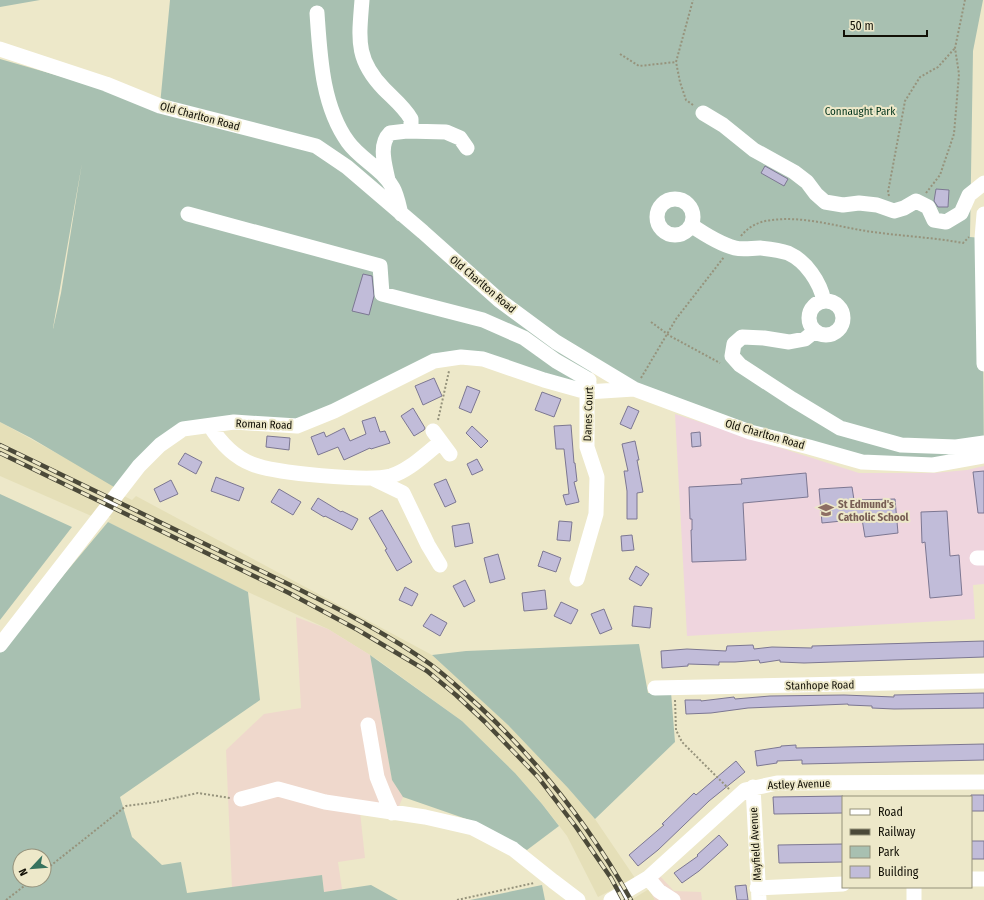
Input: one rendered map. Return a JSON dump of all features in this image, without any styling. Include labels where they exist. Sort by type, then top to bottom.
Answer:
[{"type":"street","points":[[362,0],[360,43],[362,57],[377,82],[409,115],[412,124],[411,128],[407,131]]},
{"type":"street","points":[[317,13],[322,72],[336,122],[348,143],[388,180],[393,188],[401,214]]},
{"type":"street","name":"Old Charlton Road","points":[[0,49],[106,84],[160,106],[316,146],[347,167],[498,300],[556,342],[594,365],[636,385],[750,432],[862,462],[933,465],[984,456]]},
{"type":"street","points":[[703,113],[724,125],[754,150],[794,172],[807,182],[816,194],[825,202],[844,205],[859,203],[894,211],[904,208],[916,201],[928,207],[934,220],[946,222],[960,213],[969,196],[984,183]]},
{"type":"street","points":[[388,180],[383,146],[385,138],[390,133],[407,131],[446,132],[460,138],[467,148]]},
{"type":"street","points":[[188,214],[380,266],[382,294],[483,320],[524,338],[588,386]]},
{"type":"street","points":[[984,214],[982,238],[984,364]]},
{"type":"street","points":[[691,225],[712,238],[733,246],[760,248],[788,254],[802,263],[811,273],[818,284],[824,301]]},
{"type":"street","points":[[824,301],[835,303],[843,312],[843,323],[836,333],[831,335],[820,334],[811,327],[809,316],[814,306],[824,301]]},
{"type":"street","points":[[815,331],[805,339],[789,342],[764,338],[742,337],[734,344],[732,356],[740,365],[792,400],[840,428],[901,445],[956,447],[984,443]]},
{"type":"street","name":"Roman Road","points":[[0,644],[100,517],[118,488],[160,445],[183,429],[234,422],[297,426],[334,411],[434,360],[461,357],[483,359],[544,380],[588,386],[636,385]]},
{"type":"street","name":"Danes Court","points":[[577,579],[596,514],[597,478],[587,447],[588,386],[594,365]]},
{"type":"street","points":[[210,426],[231,452],[252,464],[280,470],[304,474],[374,479],[391,475],[413,465]]},
{"type":"street","points":[[440,565],[428,545],[403,493],[404,478],[437,436],[450,454]]},
{"type":"street","points":[[374,479],[403,493]]},
{"type":"street","name":"Stanhope Road","points":[[655,688],[984,681]]},
{"type":"street","points":[[368,725],[378,777],[392,813]]},
{"type":"street","name":"Astley Avenue","points":[[611,900],[648,878],[745,790],[752,787],[777,783],[984,782]]},
{"type":"street","name":"Mayfield Avenue","points":[[752,787],[758,894]]},
{"type":"street","points":[[241,799],[278,789],[325,802],[425,817],[473,828],[513,849],[578,900]]},
{"type":"street","points":[[648,878],[660,891],[673,900]]},
{"type":"street","points":[[972,879],[984,879]]},
{"type":"street","points":[[758,894],[842,884]]},
{"type":"street","points":[[914,888],[914,900]]},
{"type":"path","points":[[693,0],[676,62],[680,82],[686,100],[703,113]]},
{"type":"path","points":[[928,207],[925,194],[940,175],[954,134],[960,74],[955,48],[965,0]]},
{"type":"path","points":[[894,211],[888,192],[905,101],[920,77],[938,67],[955,48]]},
{"type":"path","points":[[620,54],[639,66],[676,62]]},
{"type":"path","points":[[636,385],[676,319],[744,232],[755,224],[772,220],[803,219],[868,231],[943,239],[963,243],[973,233]]},
{"type":"path","points":[[651,322],[670,336],[723,364],[740,365]]},
{"type":"path","points":[[437,436],[436,426],[450,367]]},
{"type":"path","points":[[675,688],[676,730],[682,742],[737,797]]},
{"type":"path","points":[[52,865],[126,806],[156,802],[198,793],[241,799]]},
{"type":"path","points":[[457,900],[537,882],[553,881]]},
{"type":"path","points":[[6,900],[22,888]]},
{"type":"shaded area","name":"St Edmund's Catholic School","points":[[675,414],[859,473],[934,473],[967,470],[984,466],[984,584],[973,585],[975,619],[687,636]]},
{"type":"shaded area","points":[[0,422],[122,489],[118,493],[132,500],[136,496],[432,655],[508,725],[568,788],[595,819],[635,878],[598,897],[567,836],[543,805],[515,773],[462,721],[378,660],[328,629],[248,592],[108,522],[111,518],[101,513],[96,518],[0,476]]},
{"type":"shaded area","points":[[296,617],[328,629],[370,655],[392,780],[403,797],[393,820],[360,812],[365,858],[338,862],[342,889],[324,892],[322,875],[232,888],[226,750],[264,714],[301,708]]},
{"type":"shaded area","points":[[658,874],[674,891],[701,892],[702,900],[655,900],[646,884]]},
{"type":"shaded area","points":[[649,889],[655,900],[631,900]]},
{"type":"green space","points":[[0,0],[40,0],[0,7]]},
{"type":"green space","name":"Connaught Park","points":[[170,0],[983,0],[973,51],[970,237],[982,238],[984,462],[862,462],[750,432],[594,365],[587,392],[461,357],[297,426],[180,424],[114,487],[31,438],[0,422],[0,59],[160,105]],"holes":[[[82,163],[61,293],[53,329]]]},
{"type":"green space","points":[[0,494],[72,527],[0,620]]},
{"type":"green space","points":[[108,522],[248,592],[260,700],[120,797],[132,837],[162,865],[181,862],[187,893],[322,875],[324,892],[371,885],[398,900],[0,900],[0,651]]},
{"type":"green space","points":[[639,644],[648,693],[671,692],[675,742],[595,819],[568,788],[508,725],[432,655],[466,651]]},
{"type":"green space","points":[[370,655],[462,721],[515,773],[559,826],[527,850],[475,822],[403,797],[392,780]]},
{"type":"green space","points":[[542,885],[545,900],[470,900]]},
{"type":"building","points":[[765,166],[788,179],[784,186],[761,173]]},
{"type":"building","points":[[936,189],[949,190],[948,207],[938,207],[934,201]]},
{"type":"building","points":[[363,274],[372,276],[374,296],[369,315],[352,311]]},
{"type":"building","points":[[434,378],[442,396],[423,405],[415,386]]},
{"type":"building","points":[[467,386],[480,391],[471,413],[459,408]]},
{"type":"building","points":[[542,392],[561,399],[554,417],[535,410]]},
{"type":"building","points":[[628,406],[639,411],[631,429],[620,424]]},
{"type":"building","points":[[413,408],[425,428],[414,436],[401,416]]},
{"type":"building","points":[[375,417],[380,432],[385,431],[390,443],[371,449],[370,448],[344,460],[338,447],[318,455],[311,437],[324,432],[326,437],[344,428],[350,441],[366,434],[362,421]]},
{"type":"building","points":[[571,425],[577,481],[574,482],[579,502],[566,505],[563,495],[569,494],[564,449],[556,449],[554,426]]},
{"type":"building","points":[[472,426],[488,441],[481,448],[466,433]]},
{"type":"building","points":[[700,432],[701,446],[692,447],[691,433]]},
{"type":"building","points":[[267,436],[290,438],[289,450],[266,447]]},
{"type":"building","points":[[635,441],[643,492],[637,493],[637,519],[627,519],[627,491],[624,471],[628,471],[622,444]]},
{"type":"building","points":[[185,453],[202,462],[196,474],[178,464]]},
{"type":"building","points":[[477,459],[483,470],[472,475],[467,464]]},
{"type":"building","points":[[984,471],[984,513],[978,513],[973,472]]},
{"type":"building","points":[[806,473],[808,497],[743,503],[746,560],[692,562],[692,519],[690,519],[689,487],[742,484],[741,479]]},
{"type":"building","points":[[216,477],[244,488],[239,501],[211,491]]},
{"type":"building","points":[[446,479],[456,502],[445,507],[434,484]]},
{"type":"building","points":[[171,480],[178,494],[160,502],[154,489]]},
{"type":"building","points":[[852,487],[854,500],[895,499],[898,533],[865,537],[862,519],[822,523],[819,489]]},
{"type":"building","points":[[279,489],[301,502],[293,515],[271,502]]},
{"type":"building","points":[[318,498],[341,512],[342,511],[358,519],[352,530],[311,509]]},
{"type":"building","points":[[382,510],[412,562],[397,571],[385,550],[387,549],[369,518]]},
{"type":"building","points":[[947,511],[950,556],[959,555],[962,595],[930,598],[925,542],[922,543],[921,512]]},
{"type":"building","points":[[559,521],[572,522],[570,541],[557,540]]},
{"type":"building","points":[[469,523],[473,543],[455,547],[452,526]]},
{"type":"building","points":[[632,535],[634,550],[622,551],[621,536]]},
{"type":"building","points":[[543,551],[561,558],[556,572],[538,566]]},
{"type":"building","points":[[498,554],[505,579],[490,583],[484,558]]},
{"type":"building","points":[[636,566],[649,574],[641,586],[629,579]]},
{"type":"building","points":[[465,580],[475,601],[464,607],[453,586]]},
{"type":"building","points":[[405,587],[418,594],[412,606],[399,600]]},
{"type":"building","points":[[545,590],[547,609],[524,611],[522,593]]},
{"type":"building","points":[[561,602],[578,610],[571,624],[554,616]]},
{"type":"building","points":[[634,606],[652,608],[650,628],[632,626]]},
{"type":"building","points":[[604,609],[612,629],[600,634],[591,614]]},
{"type":"building","points":[[431,614],[447,623],[440,636],[423,626]]},
{"type":"building","points":[[984,641],[984,657],[804,663],[780,662],[780,660],[760,663],[759,660],[719,662],[719,665],[688,664],[688,666],[662,668],[661,651],[687,649],[726,651],[727,646],[753,645],[754,649],[772,647],[812,648],[812,646]]},
{"type":"building","points":[[984,693],[984,708],[894,709],[872,708],[872,706],[848,704],[748,708],[711,713],[686,714],[685,700],[701,701],[734,697],[735,699],[770,696],[844,695],[894,697],[894,695]]},
{"type":"building","points":[[984,744],[984,760],[802,764],[802,760],[777,761],[777,763],[757,766],[755,751],[796,745],[796,748]]},
{"type":"building","points":[[736,761],[745,772],[709,801],[658,850],[638,866],[629,855],[664,825],[662,824],[694,793],[696,795]]},
{"type":"building","points":[[984,795],[984,811],[972,811],[971,796]]},
{"type":"building","points":[[842,796],[842,813],[774,814],[773,797]]},
{"type":"building","points":[[719,835],[728,845],[699,871],[682,883],[674,873],[698,856],[697,855]]},
{"type":"building","points":[[972,841],[984,841],[984,859],[972,859]]},
{"type":"building","points":[[842,844],[842,862],[779,863],[778,845]]},
{"type":"building","points":[[746,885],[748,900],[737,900],[735,886]]},
{"type":"railway","points":[[0,445],[333,606],[383,634],[430,664],[449,679],[501,727],[543,773],[599,847],[631,900]]},
{"type":"railway","points":[[0,453],[289,593],[358,630],[427,671],[485,722],[538,777],[576,827],[611,878],[623,900]]},
{"type":"place","name":"St Edmund's Catholic School","points":[[826,510]]}]
